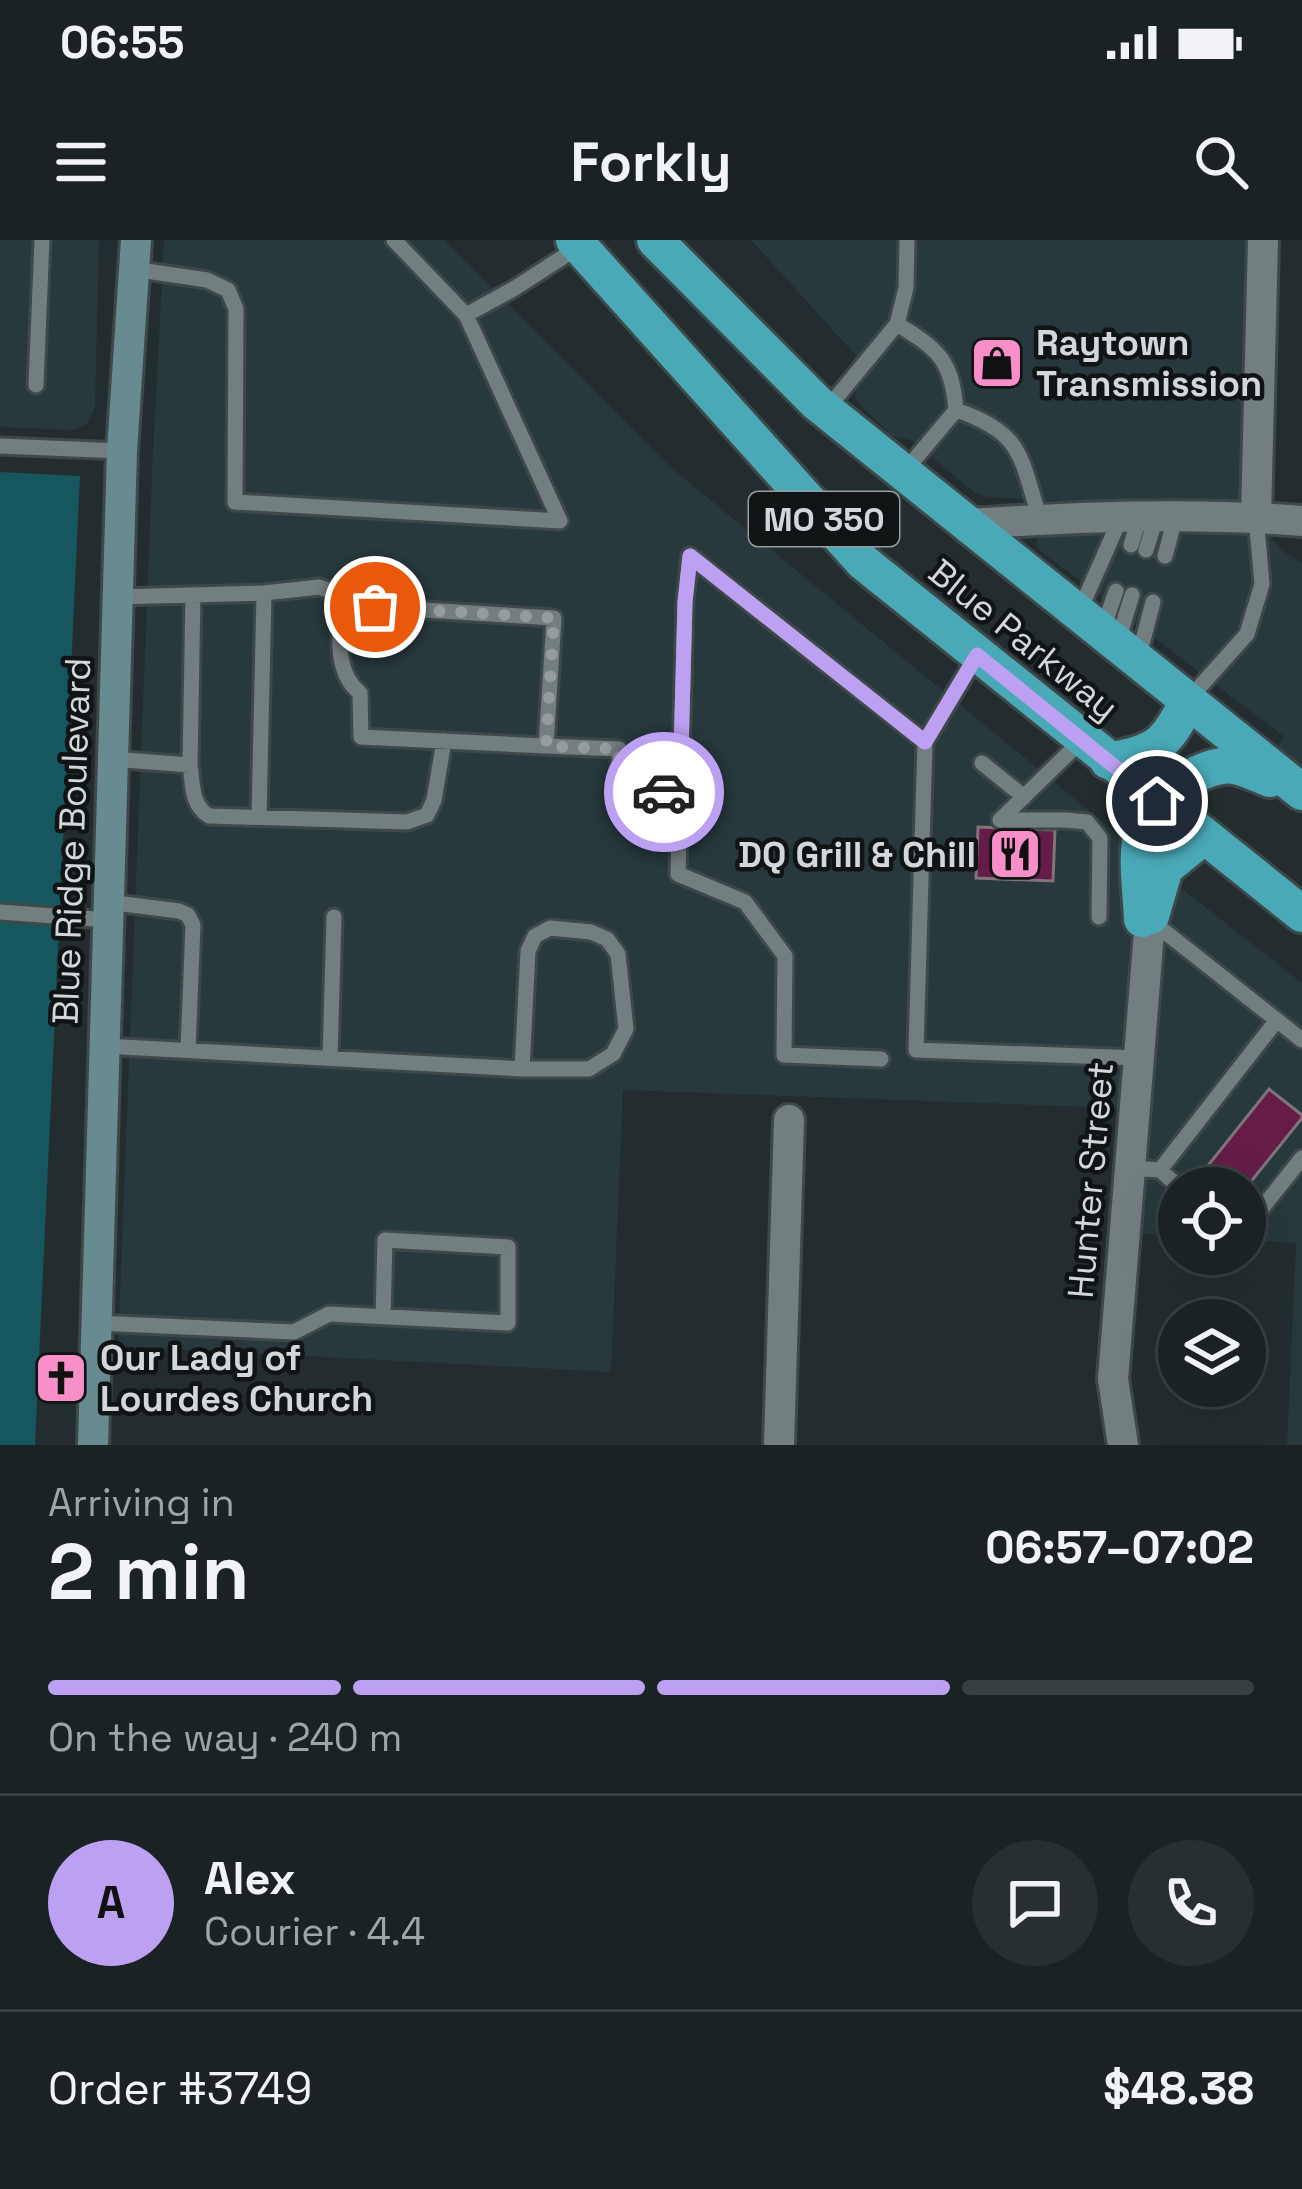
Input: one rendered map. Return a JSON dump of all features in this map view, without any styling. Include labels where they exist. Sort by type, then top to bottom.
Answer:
[{"type":"highway","name":"Blue Parkway","points":[[655,240],[826,410],[1186,702],[1300,787]]},
{"type":"highway","name":"Blue Parkway","points":[[577,243],[863,562],[1302,914]]},
{"type":"highway","points":[[1095,751],[1139,756],[1166,740],[1186,702]]},
{"type":"highway","points":[[1146,920],[1140,854],[1144,824],[1157,801],[1200,773],[1230,765],[1300,787]]},
{"type":"highway","points":[[1146,920],[1165,868],[1203,837]]},
{"type":"main road","name":"Blue Ridge Boulevard","points":[[93,1445],[122,451],[134,255]]},
{"type":"street","points":[[1256,518],[1263,240]]},
{"type":"street","points":[[968,524],[1302,521]]},
{"type":"street","name":"Hunter Street","points":[[1123,1445],[1113,1379],[1145,1169],[1139,1058],[1146,920]]},
{"type":"street","points":[[779,1445],[789,1120]]},
{"type":"lane","points":[[36,385],[42,240]]},
{"type":"lane","points":[[134,255],[228,290],[236,309],[235,502],[560,521],[466,315],[394,240]]},
{"type":"lane","points":[[826,410],[897,324],[906,288],[907,240]]},
{"type":"lane","points":[[466,315],[515,288],[577,243]]},
{"type":"lane","points":[[897,324],[931,344],[947,367],[956,410],[904,472]]},
{"type":"lane","points":[[956,410],[1006,433],[1020,456],[1040,520]]},
{"type":"lane","points":[[0,446],[122,451]]},
{"type":"lane","points":[[1186,702],[1247,634],[1262,584],[1256,518]]},
{"type":"lane","points":[[1145,526],[1166,556]]},
{"type":"lane","points":[[1108,638],[1145,526]]},
{"type":"lane","points":[[881,1059],[784,1055],[785,956],[745,902],[678,874],[690,556],[925,742]]},
{"type":"lane","points":[[117,597],[319,587],[375,607],[554,618],[546,746]]},
{"type":"lane","points":[[259,817],[264,592]]},
{"type":"lane","points":[[1108,638],[1124,592]]},
{"type":"lane","points":[[193,595],[190,765],[194,799],[209,815],[407,823],[427,815],[434,800],[444,741]]},
{"type":"lane","points":[[341,595],[342,665],[347,682],[360,693],[361,737],[619,749],[619,791],[680,792]]},
{"type":"lane","points":[[1108,638],[1153,602]]},
{"type":"lane","points":[[977,655],[925,742],[916,1050],[1139,1058]]},
{"type":"lane","points":[[1095,751],[1024,797],[1000,820],[1087,823],[1100,838],[1100,917]]},
{"type":"lane","points":[[112,759],[190,765]]},
{"type":"lane","points":[[982,763],[1024,797]]},
{"type":"lane","points":[[0,912],[178,911],[188,915],[193,925],[188,1050]]},
{"type":"lane","points":[[329,1058],[334,916]]},
{"type":"lane","points":[[1146,920],[1302,1040]]},
{"type":"lane","points":[[104,1046],[522,1069],[589,1069],[613,1054],[626,1029],[618,954],[607,939],[591,932],[550,928],[535,936],[528,951],[522,1069]]},
{"type":"lane","points":[[1158,1176],[1145,1169],[1277,1020]]},
{"type":"lane","points":[[1266,1203],[1302,1158]]},
{"type":"lane","points":[[97,1323],[294,1333],[329,1314],[383,1317],[508,1323],[508,1246],[385,1240],[383,1317]]},
{"type":"shaded area","points":[[0,240],[99,240],[95,407],[88,423],[75,430],[0,427]]},
{"type":"shaded area","points":[[164,240],[445,240],[669,466],[1132,846],[1119,1108],[623,1090],[611,1372],[118,1346]]},
{"type":"shaded area","points":[[751,240],[1249,240],[1241,497],[1236,506],[1221,510],[975,493],[911,440],[892,436],[859,404],[857,386],[870,371]]},
{"type":"shaded area","points":[[0,472],[80,476],[35,1445],[0,1445]]},
{"type":"shaded area","points":[[1050,525],[1271,536],[1280,549],[1302,563],[1302,773],[1276,753],[1283,736],[1038,549],[1036,537]]},
{"type":"shaded area","points":[[1176,884],[1302,983],[1302,1445],[1287,1445],[1296,1243],[1266,1241],[1266,1167],[1158,1167],[1158,1234],[1138,1233],[1165,919]]},
{"type":"building","name":"DQ Grill & Chill","points":[[978,827],[1055,830],[1053,881],[976,878]]},
{"type":"building","points":[[1269,1089],[1302,1115],[1263,1167],[1207,1167]]},
{"type":"way so far","points":[[375,607],[554,618],[546,746],[619,749],[619,791],[664,792]]},
{"type":"place","name":"Raytown Transmission","points":[[997,363]]},
{"type":"place","name":"DQ Grill & Chill","points":[[1015,854]]},
{"type":"place","name":"Our Lady of Lourdes Church","points":[[61,1378]]},
{"type":"route","points":[[664,792],[680,792],[690,556],[925,742],[977,655],[1157,801]]}]
